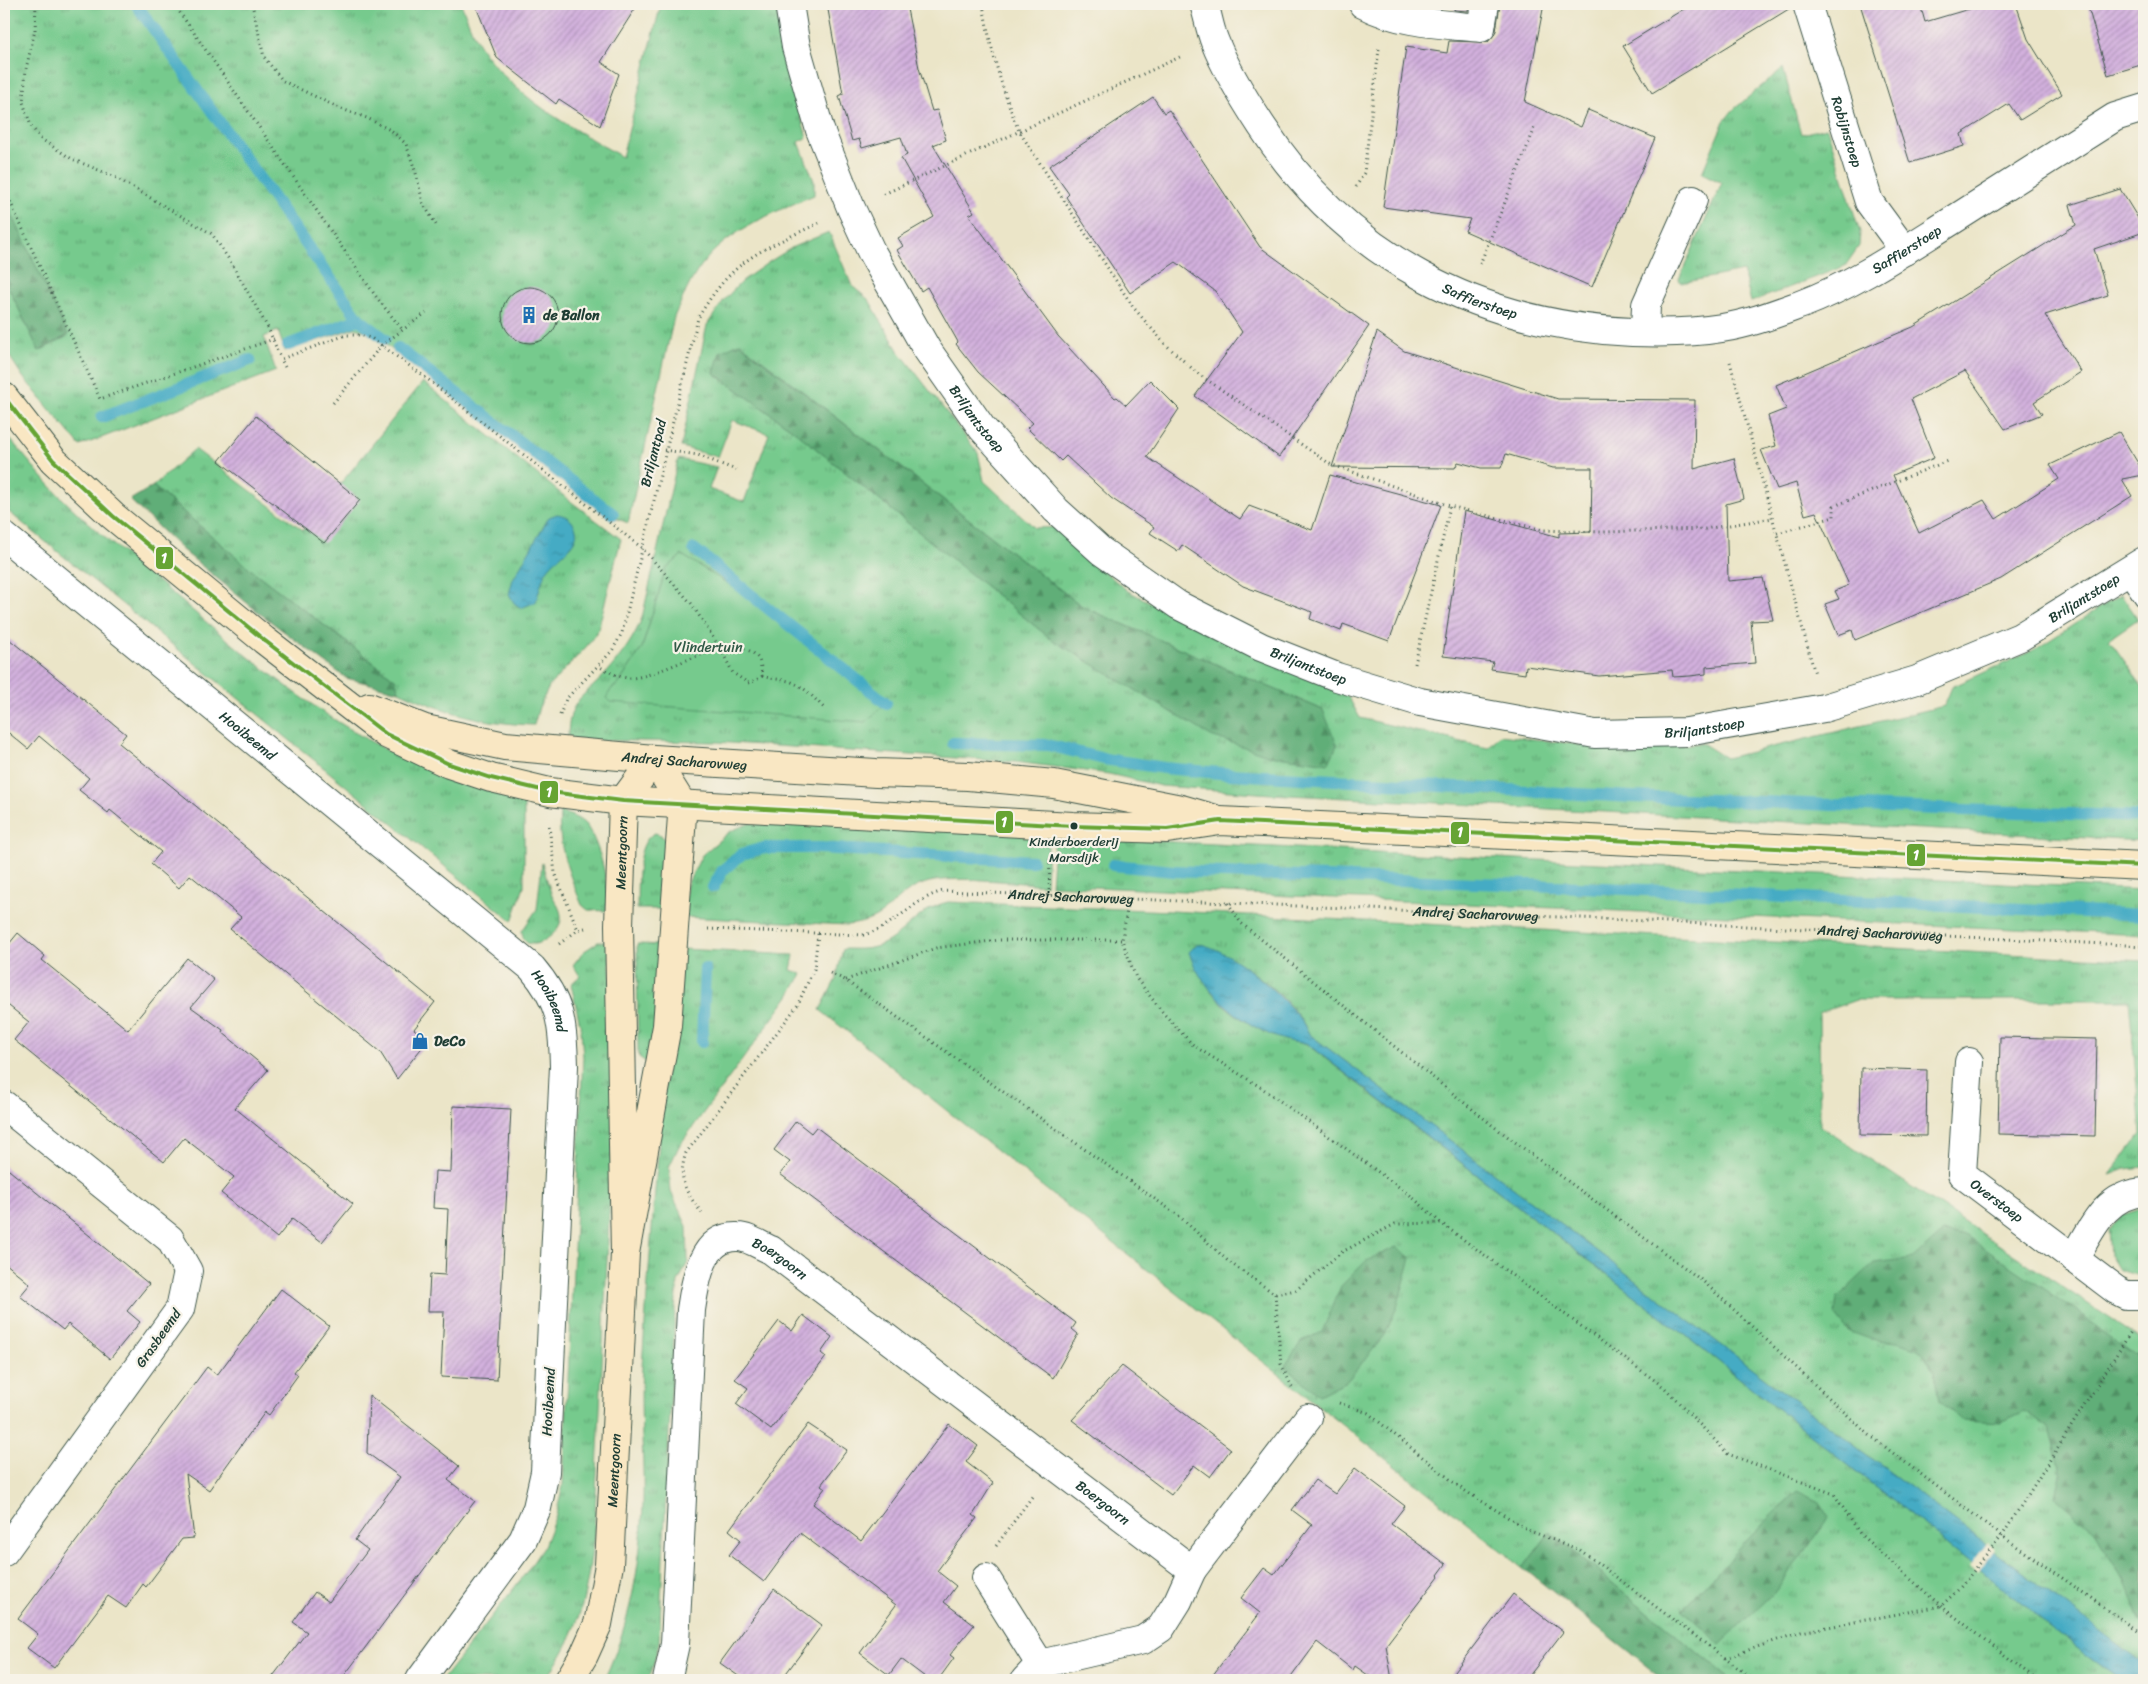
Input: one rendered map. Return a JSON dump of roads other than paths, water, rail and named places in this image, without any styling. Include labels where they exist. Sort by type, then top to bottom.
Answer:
[{"type":"street","name":"Briljantstoep","points":[[789,4],[796,48],[820,130],[851,208],[871,251],[926,348],[982,428],[1056,510],[1101,551],[1178,605],[1261,647],[1337,677],[1407,698],[1595,734],[1687,732],[1824,708],[1917,680],[2020,637],[2135,567]]},
{"type":"street","name":"Saffierstoep","points":[[1204,4],[1215,41],[1248,104],[1273,144],[1303,182],[1366,242],[1402,266],[1466,298],[1523,317],[1566,326],[1645,332],[1723,328],[1804,303],[1847,284],[1905,251],[2115,117],[2144,108]]},
{"type":"street","points":[[1372,8],[1422,22],[1480,28],[1485,4]]},
{"type":"street","name":"Robijnstoep","points":[[1807,4],[1869,202],[1905,251]]},
{"type":"street","points":[[1645,332],[1646,305],[1693,200]]},
{"type":"street","name":"Andrej Sacharovweg","points":[[4,397],[53,460],[113,516],[264,640],[386,734],[449,764],[491,778],[550,792],[623,801],[1073,826],[1167,829],[1220,821],[2144,866]]},
{"type":"street","name":"Hooibeemd","points":[[4,536],[532,968],[554,996],[563,1029],[564,1066],[545,1472],[537,1508],[523,1540],[420,1680]]},
{"type":"street","name":"Andrej Sacharovweg","points":[[335,693],[435,731],[505,746],[654,759],[876,773],[968,776],[1054,784],[1181,809],[1220,821]]},
{"type":"street","points":[[654,759],[682,804]]},
{"type":"street","name":"Meentgoorn","points":[[569,1680],[584,1655],[598,1624],[609,1564],[625,1253],[619,925],[623,801],[654,759]]},
{"type":"street","name":"Meentgoorn","points":[[625,1253],[667,1026],[682,804]]},
{"type":"street","name":"Overstoep","points":[[1969,1062],[1962,1174],[2126,1296],[2144,1295]]},
{"type":"street","name":"Grasbeemd","points":[[4,1105],[170,1239],[188,1271],[180,1309],[4,1552]]},
{"type":"street","points":[[2074,1259],[2098,1218],[2108,1206],[2119,1198],[2144,1192]]},
{"type":"street","name":"Boergoorn","points":[[667,1680],[674,1644],[691,1310],[696,1281],[704,1257],[722,1239],[740,1236],[770,1250],[1192,1570]]},
{"type":"street","points":[[986,1578],[1032,1672],[1143,1640],[1161,1628],[1178,1601],[1192,1570],[1308,1418]]},
{"type":"lane","points":[[2135,567],[2144,598]]},
{"type":"water","points":[[557,514],[566,517],[573,523],[576,537],[568,549],[546,572],[536,602],[521,608],[514,603],[509,594],[513,579],[549,517]]},
{"type":"water","points":[[1197,944],[1210,947],[1243,966],[1277,993],[1302,1022],[1309,1034],[2144,1664],[2144,1680],[2122,1680],[2077,1648],[1693,1341],[1306,1043],[1289,1041],[1271,1035],[1235,1013],[1219,999],[1195,968],[1189,952]]},
{"type":"waterway","points":[[136,4],[359,319],[385,339]]},
{"type":"waterway","points":[[288,345],[359,319]]},
{"type":"waterway","points":[[398,348],[613,514]]},
{"type":"waterway","points":[[102,417],[250,360]]},
{"type":"waterway","points":[[694,549],[886,703]]},
{"type":"waterway","points":[[953,743],[1048,745],[1104,759],[1164,768],[1231,774],[1632,797],[2144,817]]},
{"type":"waterway","points":[[713,887],[723,870],[742,854],[764,848],[820,848],[1032,861]]},
{"type":"waterway","points":[[1113,865],[1173,871],[1605,888],[2144,915]]},
{"type":"waterway","points":[[702,1042],[705,969]]},
{"type":"place","name":"de Ballon","points":[[529,315]]},
{"type":"place","name":"Kinderboerderij Marsdijk","points":[[1074,826]]},
{"type":"place","name":"DeCo","points":[[420,1041]]},
{"type":"park label","name":"Vlindertuin","points":[[708,647]]}]
